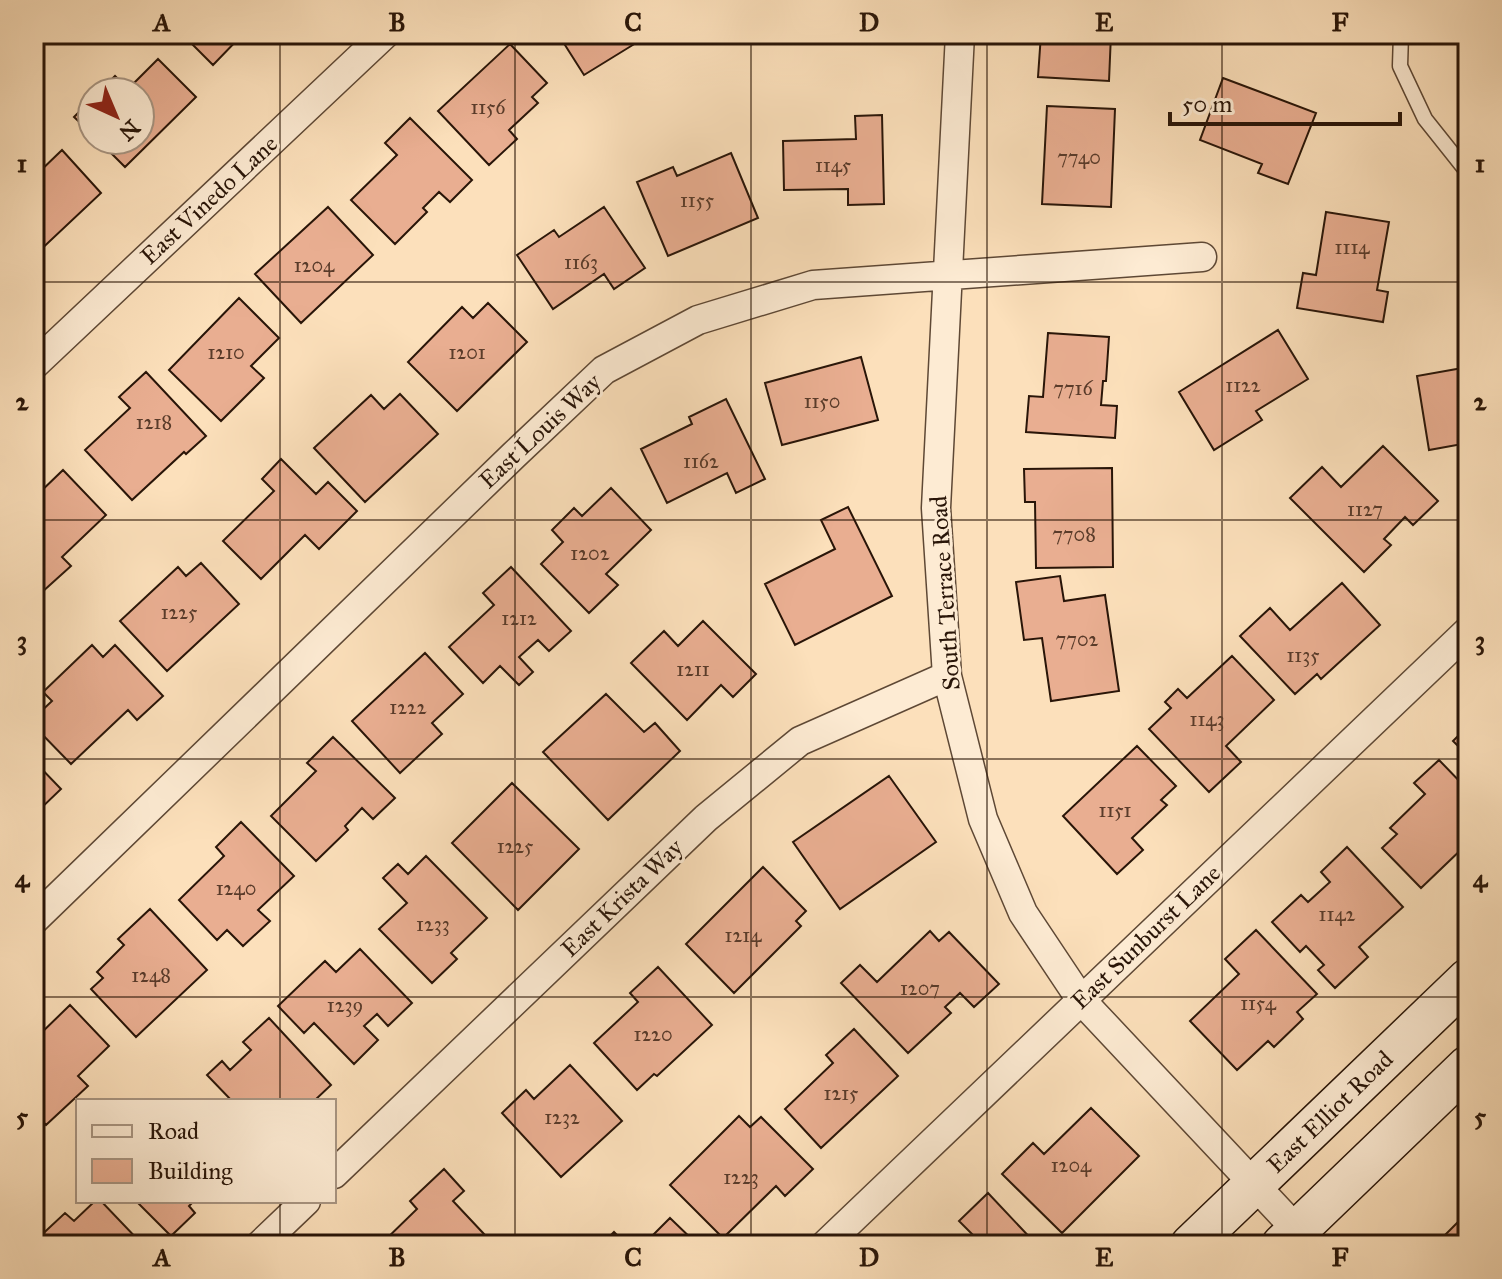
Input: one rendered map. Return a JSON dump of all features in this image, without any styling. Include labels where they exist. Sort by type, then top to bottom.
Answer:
[{"type":"main road","name":"East Elliot Road","points":[[1191,1245],[1468,979]]},
{"type":"main road","points":[[1289,1238],[1468,1066]]},
{"type":"street","name":"East Vinedo Lane","points":[[34,365],[385,34]]},
{"type":"street","name":"South Terrace Road","points":[[960,34],[936,508],[947,676],[983,819],[1023,913],[1081,1000],[1254,1186],[1289,1238]]},
{"type":"street","name":"East Louis Way","points":[[34,920],[604,370],[698,320],[813,285],[1202,257]]},
{"type":"street","name":"East Sunburst Lane","points":[[825,1245],[1468,631]]},
{"type":"street","name":"East Krista Way","points":[[336,1172],[718,808],[800,741],[947,676]]},
{"type":"street","points":[[260,1245],[304,1203]]},
{"type":"lane","points":[[1401,34],[1400,66],[1425,119],[1468,173]]},
{"type":"building","points":[[182,34],[243,34],[213,65]]},
{"type":"building","points":[[558,34],[631,34],[636,43],[584,75]]},
{"type":"building","points":[[1041,34],[1111,34],[1109,81],[1038,77]]},
{"type":"building","points":[[510,44],[547,83],[532,97],[538,103],[509,130],[517,139],[489,165],[438,111]]},
{"type":"building","points":[[158,59],[196,97],[156,136],[156,76],[141,76]]},
{"type":"building","points":[[1223,78],[1316,113],[1288,184],[1258,173],[1262,164],[1200,140]]},
{"type":"building","points":[[1047,106],[1115,109],[1111,207],[1042,204]]},
{"type":"building","points":[[882,115],[884,204],[848,205],[848,189],[784,190],[783,141],[856,139],[855,116]]},
{"type":"building","points":[[410,118],[472,180],[450,202],[439,192],[423,208],[427,212],[395,244],[351,200],[397,155],[385,143]]},
{"type":"building","points":[[62,150],[101,193],[34,256],[34,177]]},
{"type":"building","points":[[731,153],[758,218],[668,256],[637,182],[673,167],[677,176]]},
{"type":"building","points":[[114,156],[136,156],[125,167]]},
{"type":"building","points":[[328,207],[373,255],[301,323],[255,274]]},
{"type":"building","points":[[604,207],[645,268],[614,289],[604,274],[553,309],[517,255],[554,230],[559,237]]},
{"type":"building","points":[[1326,212],[1389,222],[1377,290],[1388,292],[1383,322],[1297,308],[1303,273],[1316,275]]},
{"type":"building","points":[[239,298],[279,338],[251,366],[264,378],[221,421],[169,370]]},
{"type":"building","points":[[488,303],[527,342],[457,411],[408,362],[462,307],[473,318]]},
{"type":"building","points":[[1278,330],[1308,379],[1256,411],[1262,420],[1214,450],[1179,392]]},
{"type":"building","points":[[1048,333],[1109,337],[1101,405],[1117,406],[1115,438],[1026,432],[1029,396],[1043,397]]},
{"type":"building","points":[[861,357],[878,420],[782,445],[765,383]]},
{"type":"building","points":[[1468,367],[1468,443],[1429,450],[1417,376]]},
{"type":"building","points":[[146,372],[206,436],[132,500],[85,450],[130,408],[119,397]]},
{"type":"building","points":[[400,394],[438,434],[365,502],[314,448],[371,395],[384,409]]},
{"type":"building","points":[[726,399],[765,479],[736,493],[727,473],[667,503],[641,449],[692,424],[689,417]]},
{"type":"building","points":[[1383,446],[1438,501],[1413,525],[1405,517],[1384,539],[1391,545],[1364,572],[1290,498],[1322,467],[1341,487]]},
{"type":"building","points":[[281,459],[316,494],[328,482],[357,511],[319,549],[305,535],[261,579],[223,541],[274,491],[262,479]]},
{"type":"building","points":[[1112,468],[1113,567],[1036,568],[1035,502],[1025,502],[1024,469]]},
{"type":"building","points":[[63,470],[106,515],[62,557],[71,566],[41,593],[34,585],[34,498]]},
{"type":"building","points":[[611,488],[651,530],[606,574],[618,585],[589,613],[541,564],[563,542],[552,530],[574,508],[582,516]]},
{"type":"building","points":[[848,507],[892,596],[795,645],[765,584],[835,549],[821,520]]},
{"type":"building","points":[[201,563],[239,604],[167,671],[120,621],[178,567],[186,576]]},
{"type":"building","points":[[511,567],[571,631],[549,651],[538,640],[519,657],[533,672],[519,685],[500,666],[483,683],[449,647],[494,605],[483,593]]},
{"type":"building","points":[[1060,576],[1064,601],[1105,595],[1119,691],[1051,701],[1042,638],[1024,640],[1016,582]]},
{"type":"building","points":[[1342,583],[1380,625],[1321,679],[1317,674],[1295,694],[1240,636],[1270,608],[1290,630]]},
{"type":"building","points":[[703,621],[756,674],[733,697],[721,685],[687,720],[631,663],[664,631],[678,646]]},
{"type":"building","points":[[92,645],[103,657],[115,645],[163,696],[137,720],[128,710],[71,764],[34,726],[34,718],[52,701],[43,692]]},
{"type":"building","points":[[425,653],[463,694],[432,723],[442,734],[400,773],[352,721]]},
{"type":"building","points":[[1232,656],[1274,700],[1226,746],[1241,762],[1209,792],[1149,729],[1171,708],[1165,702],[1178,689],[1187,698]]},
{"type":"building","points":[[606,694],[644,732],[655,723],[680,751],[608,820],[543,752]]},
{"type":"building","points":[[1468,726],[1468,756],[1453,741]]},
{"type":"building","points":[[333,737],[395,798],[373,819],[362,808],[345,826],[348,830],[316,861],[271,816],[316,771],[307,763]]},
{"type":"building","points":[[1137,746],[1176,786],[1161,800],[1167,805],[1132,838],[1143,850],[1117,874],[1063,816]]},
{"type":"building","points":[[1439,760],[1468,790],[1468,843],[1421,888],[1382,848],[1397,834],[1390,828],[1425,794],[1414,783]]},
{"type":"building","points":[[34,761],[61,789],[34,815]]},
{"type":"building","points":[[889,776],[936,842],[840,909],[793,842]]},
{"type":"building","points":[[512,783],[579,849],[518,910],[452,843]]},
{"type":"building","points":[[241,822],[294,876],[258,910],[270,921],[243,946],[227,930],[217,940],[179,900],[224,856],[216,847]]},
{"type":"building","points":[[1347,847],[1403,907],[1359,947],[1368,957],[1335,988],[1318,970],[1324,965],[1306,946],[1300,952],[1272,922],[1301,895],[1308,902],[1330,882],[1321,872]]},
{"type":"building","points":[[426,856],[487,918],[451,953],[457,959],[432,983],[379,929],[407,903],[383,878],[398,864],[408,874]]},
{"type":"building","points":[[763,867],[806,911],[796,921],[801,926],[734,993],[686,944]]},
{"type":"building","points":[[150,909],[207,970],[136,1037],[91,989],[103,978],[97,972],[124,945],[118,939]]},
{"type":"building","points":[[1256,930],[1317,994],[1297,1012],[1303,1019],[1274,1047],[1268,1041],[1237,1070],[1190,1021],[1239,974],[1225,959]]},
{"type":"building","points":[[930,931],[939,941],[949,932],[999,984],[974,1007],[960,993],[945,1007],[951,1013],[908,1053],[841,983],[860,965],[877,982]]},
{"type":"building","points":[[360,949],[412,1003],[388,1026],[377,1014],[364,1026],[378,1040],[354,1064],[314,1023],[304,1033],[278,1006],[325,961],[336,972]]},
{"type":"building","points":[[658,967],[712,1025],[657,1076],[654,1074],[637,1090],[594,1043],[638,1002],[630,993]]},
{"type":"building","points":[[70,1005],[109,1046],[78,1076],[88,1086],[46,1125],[34,1112],[34,1040]]},
{"type":"building","points":[[269,1018],[331,1085],[316,1099],[230,1099],[207,1075],[222,1061],[230,1070],[251,1050],[243,1042]]},
{"type":"building","points":[[854,1029],[898,1076],[821,1148],[785,1109],[833,1063],[826,1055]]},
{"type":"building","points":[[570,1065],[622,1121],[561,1177],[502,1113],[526,1090],[534,1099]]},
{"type":"building","points":[[1091,1108],[1139,1156],[1062,1233],[1002,1174],[1033,1143],[1044,1154]]},
{"type":"building","points":[[739,1116],[750,1127],[761,1117],[813,1169],[785,1196],[776,1186],[723,1238],[670,1185]]},
{"type":"building","points":[[444,1169],[464,1191],[453,1201],[484,1234],[471,1245],[380,1245],[417,1209],[410,1201]]},
{"type":"building","points":[[988,1193],[1037,1245],[971,1245],[977,1239],[959,1221]]},
{"type":"building","points":[[93,1203],[103,1203],[143,1245],[34,1245],[65,1213],[74,1221]]},
{"type":"building","points":[[138,1203],[192,1203],[189,1206],[195,1213],[171,1236]]},
{"type":"building","points":[[1465,1215],[1468,1218],[1468,1245],[1435,1245]]},
{"type":"building","points":[[670,1218],[698,1245],[643,1245]]},
{"type":"building","points":[[614,1232],[627,1245],[601,1245]]}]
